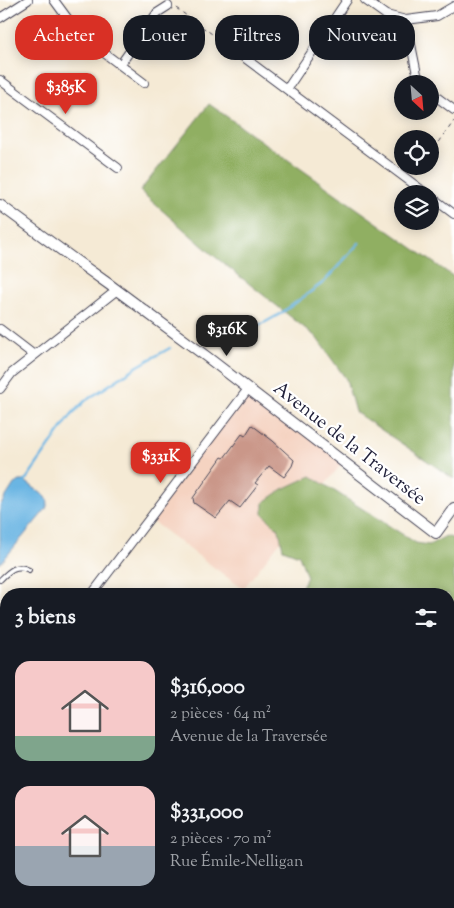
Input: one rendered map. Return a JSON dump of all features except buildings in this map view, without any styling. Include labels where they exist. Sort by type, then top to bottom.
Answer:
[{"type":"street","points":[[0,18],[28,0]]},
{"type":"street","points":[[54,0],[79,34],[144,83]]},
{"type":"street","points":[[287,89],[347,0]]},
{"type":"street","points":[[364,0],[386,15]]},
{"type":"street","points":[[120,65],[157,13],[168,6]]},
{"type":"street","points":[[415,19],[437,16],[454,6]]},
{"type":"street","points":[[248,60],[415,185]]},
{"type":"street","points":[[414,60],[417,75]]},
{"type":"street","points":[[0,80],[118,168]]},
{"type":"street","points":[[439,99],[454,110]]},
{"type":"street","points":[[439,203],[454,214]]},
{"type":"street","name":"Avenue de la Traversée","points":[[0,205],[117,290],[436,533],[454,508]]},
{"type":"street","points":[[0,389],[8,377],[34,355],[117,290]]},
{"type":"street","points":[[0,329],[34,355]]},
{"type":"street","points":[[97,588],[248,389]]},
{"type":"lane","points":[[0,580],[16,568],[20,567],[29,570]]},
{"type":"path","points":[[168,6],[177,9],[215,36]]},
{"type":"path","points":[[439,142],[454,121]]},
{"type":"path","points":[[411,182],[416,175]]},
{"type":"shaded area","points":[[248,389],[343,462],[244,588],[149,519]]},
{"type":"green space","points":[[209,104],[454,277],[454,479],[355,412],[346,379],[316,337],[213,255],[140,191]]},
{"type":"green space","points":[[311,476],[416,543],[429,545],[446,536],[454,539],[454,588],[301,588],[307,577],[299,555],[283,549],[279,530],[263,514],[263,503],[283,489]]},
{"type":"water","points":[[25,481],[46,497],[48,502],[46,509],[0,564],[0,506],[14,484]]},
{"type":"waterway","points":[[202,336],[239,334],[280,314],[324,282],[359,243]]},
{"type":"waterway","points":[[25,481],[72,414],[85,401],[138,366],[170,348]]}]
